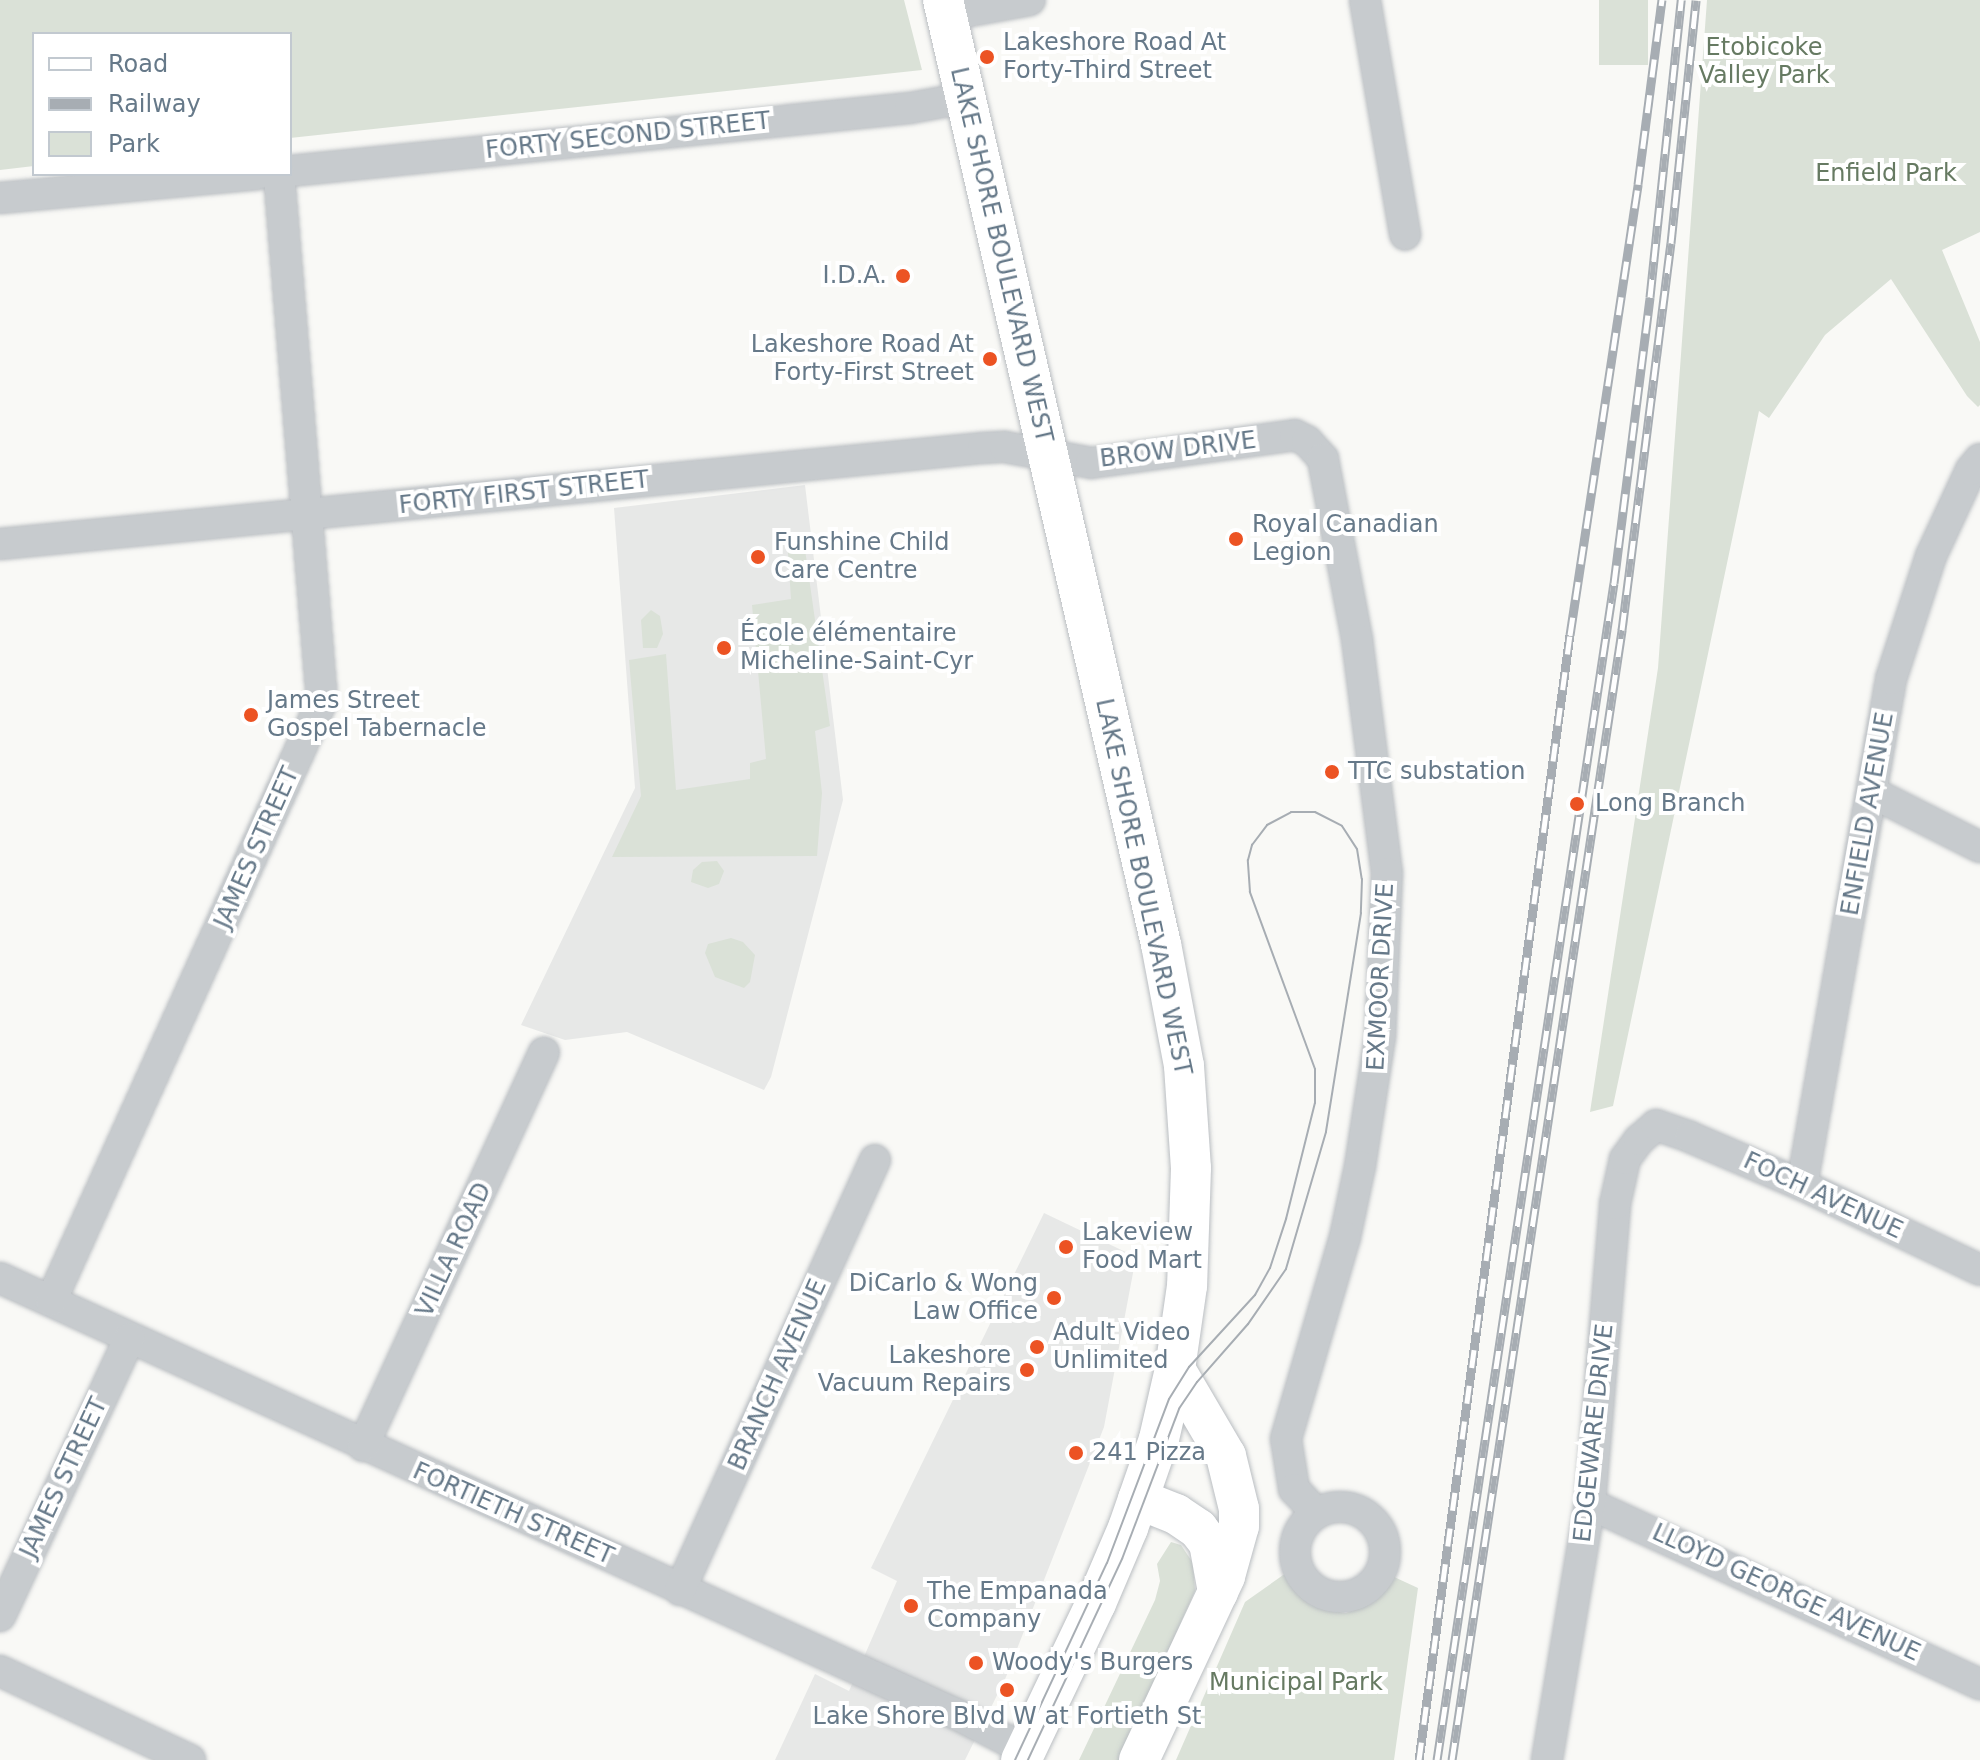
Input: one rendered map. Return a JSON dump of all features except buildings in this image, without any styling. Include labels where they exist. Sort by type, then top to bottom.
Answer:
[{"type":"main road","name":"LAKE SHORE BOULEVARD WEST","points":[[945,8],[1161,944],[1184,1066],[1191,1168],[1190,1238],[1175,1369],[1159,1439],[1096,1603],[1023,1755]]},
{"type":"main road","points":[[1139,1760],[1218,1592],[1235,1547],[1239,1526],[1232,1470],[1175,1369]]},
{"type":"main road","points":[[1138,1499],[1176,1514],[1203,1536],[1214,1561],[1218,1592]]},
{"type":"street","points":[[945,8],[1030,0]]},
{"type":"street","points":[[1365,0],[1405,235]]},
{"type":"street","name":"FORTY SECOND STREET","points":[[292,171],[927,106],[965,98]]},
{"type":"street","points":[[0,198],[236,176]]},
{"type":"street","name":"JAMES STREET","points":[[51,1301],[319,710],[323,693],[279,176]]},
{"type":"street","name":"BROW DRIVE","points":[[1047,456],[1091,463],[1295,435],[1307,441]]},
{"type":"street","name":"EXMOOR DRIVE","points":[[1307,441],[1323,459],[1357,639],[1387,873],[1388,918],[1379,1046],[1360,1166],[1345,1237],[1288,1427],[1287,1464],[1294,1489],[1316,1513]]},
{"type":"street","name":"FORTY FIRST STREET","points":[[0,544],[983,448],[1005,447],[1047,456]]},
{"type":"street","name":"ENFIELD AVENUE","points":[[1802,1185],[1891,679],[1931,556],[1971,470],[1980,459]]},
{"type":"street","points":[[1873,793],[1980,847]]},
{"type":"street","name":"VILLA ROAD","points":[[363,1446],[544,1053]]},
{"type":"street","name":"EDGEWARE DRIVE","points":[[1547,1760],[1590,1504],[1615,1204],[1625,1159],[1648,1130],[1656,1125],[1663,1127]]},
{"type":"street","name":"FOCH AVENUE","points":[[1663,1127],[1802,1185],[1980,1270]]},
{"type":"street","name":"BRANCH AVENUE","points":[[680,1590],[875,1160]]},
{"type":"street","name":"FORTIETH STREET","points":[[0,1278],[958,1715],[1023,1755]]},
{"type":"street","name":"JAMES STREET","points":[[0,1616],[129,1339]]},
{"type":"street","name":"LLOYD GEORGE AVENUE","points":[[1590,1504],[1980,1684]]},
{"type":"street","points":[[0,1671],[190,1760]]},
{"type":"shaded area","name":"École élémentaire Micheline-Saint-Cyr","points":[[805,485],[843,800],[771,1077],[764,1090],[627,1032],[565,1040],[521,1025],[635,788],[614,508]]},
{"type":"shaded area","points":[[1044,1213],[1136,1257],[1104,1427],[1006,1677],[965,1760],[775,1760],[815,1674],[849,1691],[897,1581],[871,1568]]},
{"type":"green space","points":[[0,0],[904,0],[922,70],[292,138],[292,32],[32,32],[32,166],[0,170]]},
{"type":"green space","points":[[1599,0],[1648,0],[1648,65],[1599,65]]},
{"type":"green space","name":"Etobicoke Valley Park","points":[[1707,0],[1980,0],[1980,232],[1942,250],[1980,342],[1980,405],[1978,407],[1967,396],[1891,279],[1825,335],[1769,418],[1759,411],[1613,1106],[1590,1112],[1658,668]]},
{"type":"green space","points":[[803,535],[830,726],[815,731],[822,793],[817,856],[612,857],[641,796],[629,660],[666,654],[676,790],[750,779],[750,763],[766,759],[752,605],[791,599],[787,538]]},
{"type":"green space","points":[[651,610],[660,616],[663,634],[657,648],[643,648],[641,620]]},
{"type":"green space","points":[[717,861],[724,871],[719,884],[708,888],[691,882],[693,870],[702,862]]},
{"type":"green space","points":[[731,938],[743,942],[755,955],[750,982],[744,988],[715,977],[705,953],[708,944]]},
{"type":"green space","points":[[1171,1542],[1181,1545],[1193,1563],[1195,1591],[1119,1760],[1079,1760],[1155,1600],[1160,1581],[1157,1564]]},
{"type":"green space","name":"Municipal Park","points":[[1286,1573],[1308,1602],[1325,1610],[1346,1613],[1365,1606],[1382,1593],[1392,1576],[1418,1588],[1394,1760],[1176,1760],[1245,1602]]},
{"type":"tram line","points":[[1015,1760],[1107,1563],[1169,1399],[1189,1367],[1255,1295],[1270,1268],[1286,1219],[1315,1103],[1315,1069],[1250,892],[1248,860],[1252,845],[1267,825],[1291,812],[1315,812],[1342,826],[1357,849],[1362,879],[1361,913],[1326,1132],[1286,1269],[1248,1324],[1197,1382],[1179,1409],[1122,1559],[1028,1760]]},
{"type":"railway","points":[[1419,1760],[1570,635],[1638,184],[1662,0]]},
{"type":"railway","points":[[1437,1760],[1614,583],[1650,297],[1681,0]]},
{"type":"railway","points":[[1452,1760],[1622,630],[1671,243],[1696,0]]},
{"type":"place","name":"Lakeshore Road At Forty-Third Street","points":[[987,57]]},
{"type":"place","name":"I.D.A.","points":[[903,276]]},
{"type":"place","name":"Lakeshore Road At Forty-First Street","points":[[990,359]]},
{"type":"place","name":"Royal Canadian Legion","points":[[1236,539]]},
{"type":"place","name":"Funshine Child Care Centre","points":[[758,557]]},
{"type":"place","name":"École élémentaire Micheline-Saint-Cyr","points":[[724,648]]},
{"type":"place","name":"James Street Gospel Tabernacle","points":[[251,715]]},
{"type":"place","name":"TTC substation","points":[[1332,772]]},
{"type":"place","name":"Long Branch","points":[[1577,804]]},
{"type":"place","name":"Lakeview Food Mart","points":[[1066,1247]]},
{"type":"place","name":"DiCarlo & Wong Law Office","points":[[1054,1298]]},
{"type":"place","name":"Adult Video Unlimited","points":[[1037,1347]]},
{"type":"place","name":"Lakeshore Vacuum Repairs","points":[[1027,1370]]},
{"type":"place","name":"241 Pizza","points":[[1076,1453]]},
{"type":"place","name":"The Empanada Company","points":[[911,1606]]},
{"type":"place","name":"Woody's Burgers","points":[[976,1663]]},
{"type":"place","name":"Lake Shore Blvd W at Fortieth St","points":[[1007,1690]]},
{"type":"park label","name":"Enfield Park","points":[[1886,174]]}]
